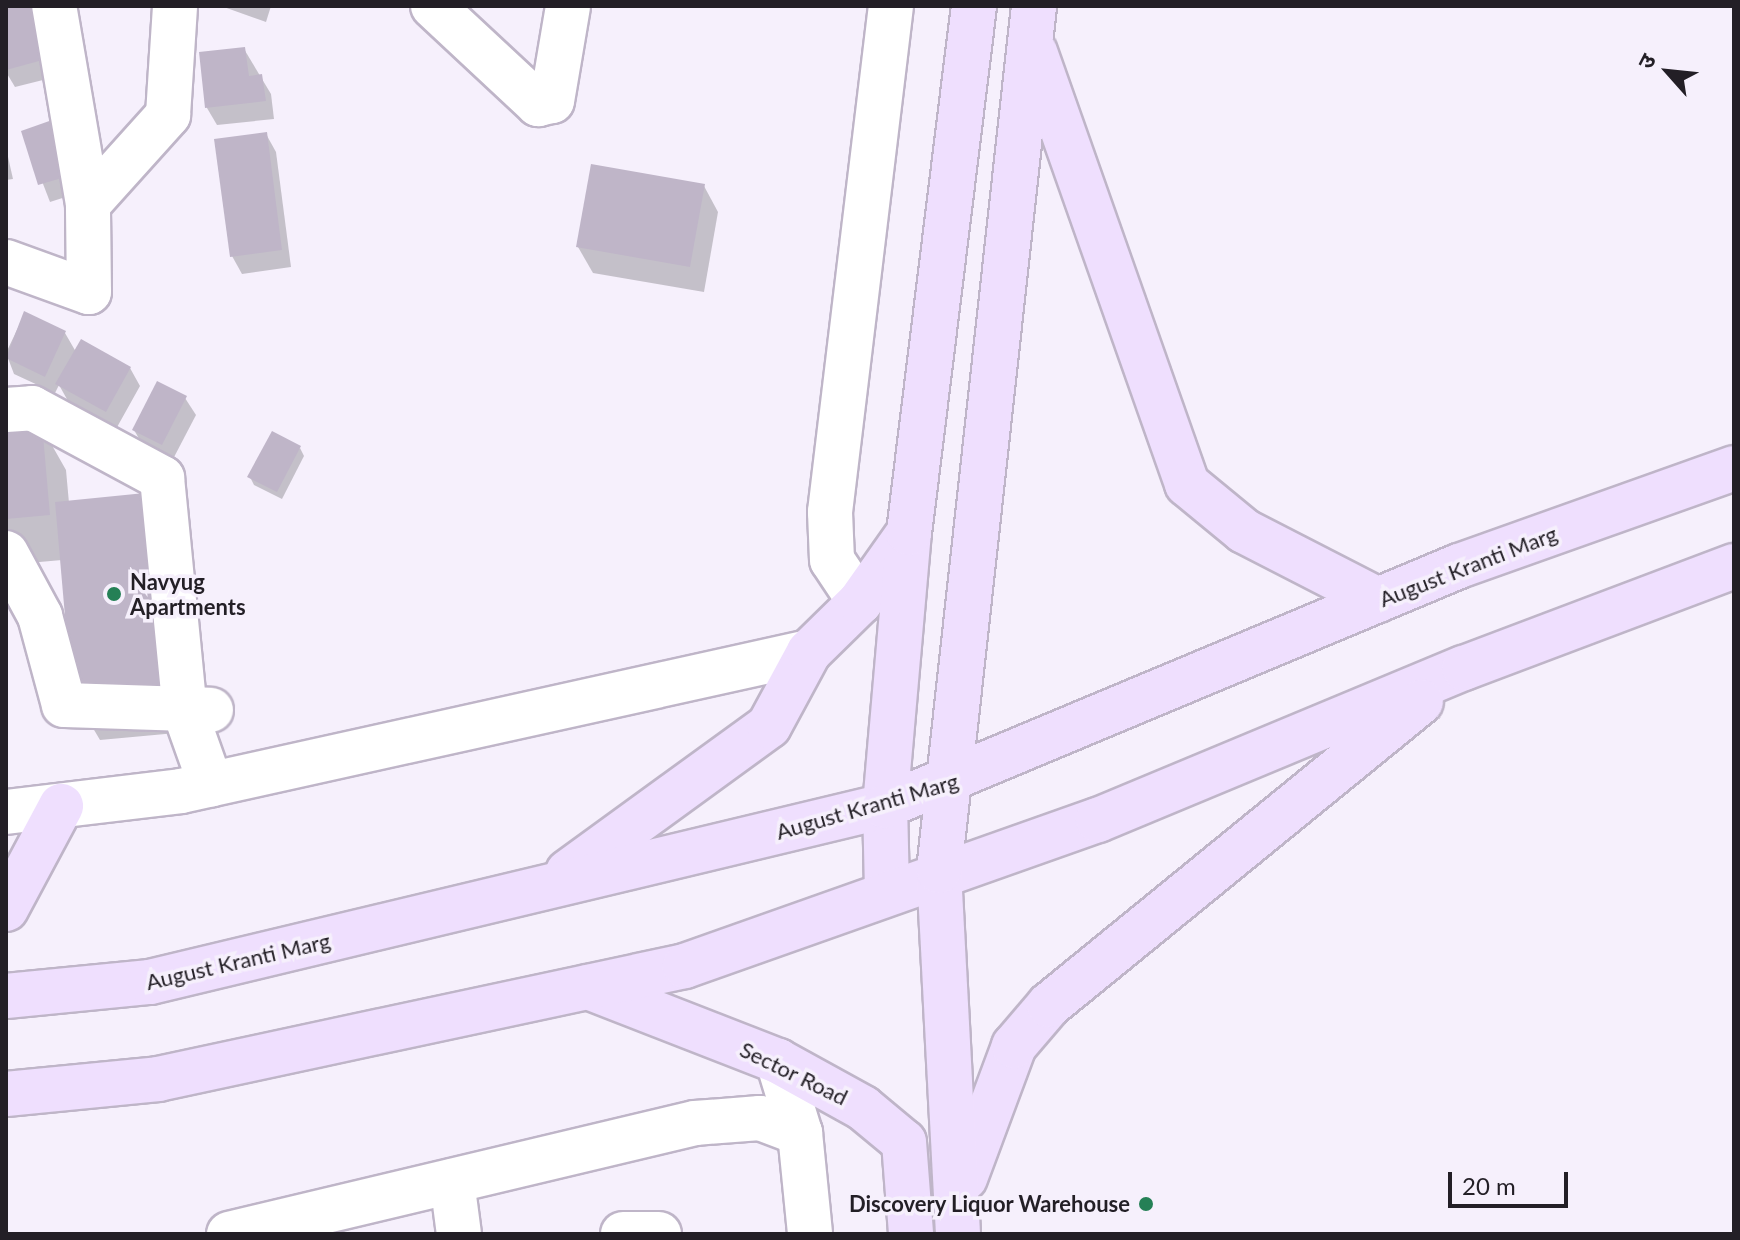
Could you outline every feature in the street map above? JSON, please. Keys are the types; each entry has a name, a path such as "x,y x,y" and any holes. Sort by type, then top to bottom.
{"main road":[{"path":"887,891 885,806 909,533 974,6"},
{"path":"1032,22 1187,484 1244,531 1378,600"},
{"path":"958,1226 939,871 945,787 1032,22"},
{"name":"August Kranti Marg","path":"6,996 150,982 885,806 945,787 1378,600 1734,468"},
{"path":"543,889 656,815 769,726 809,652 860,602 909,533"},
{"path":"6,1094 158,1079 685,966 939,871 1098,820 1464,668 1734,566"},
{"path":"958,1226 972,1145 1014,1046 1049,1005 1464,668"},
{"path":"6,909 61,806"},
{"name":"Sector Road","path":"588,987 778,1061 841,1093 904,1142 911,1234"}],"street":[{"path":"6,262 89,292 88,204 54,6"},
{"path":"88,204 168,115 175,6"},
{"path":"433,6 538,104 552,101 568,6"},
{"path":"860,602 832,560 830,512 891,6"},
{"path":"6,410 32,408 162,478 211,785"},
{"path":"6,553 40,616 64,705 198,711"},
{"path":"6,812 211,785 809,652"},
{"path":"778,1061 800,1133 810,1234"},
{"path":"229,1234 695,1123 747,1116 800,1133"},
{"path":"452,1181 459,1234"},
{"path":"623,1234 659,1234"}],"building":[{"path":"6,6 37,6 50,58 6,70"},
{"path":"245,47 249,76 262,74 266,101 205,108 199,52"},
{"path":"55,119 72,175 38,185 21,131"},
{"path":"267,132 282,250 230,257 214,139"},
{"path":"591,164 705,184 690,267 576,247"},
{"path":"24,311 66,331 45,377 6,358"},
{"path":"81,339 131,367 106,412 55,384"},
{"path":"157,381 187,396 162,445 132,430"},
{"path":"42,423 50,515 6,519 6,427"},
{"path":"272,431 301,446 277,492 247,477"},
{"name":"Navyug Apartments","path":"155,492 173,686 72,696 55,502"}],"place":[{"name":"Navyug Apartments","path":"114,594"},
{"name":"Discovery Liquor Warehouse","path":"1146,1204"}]}
